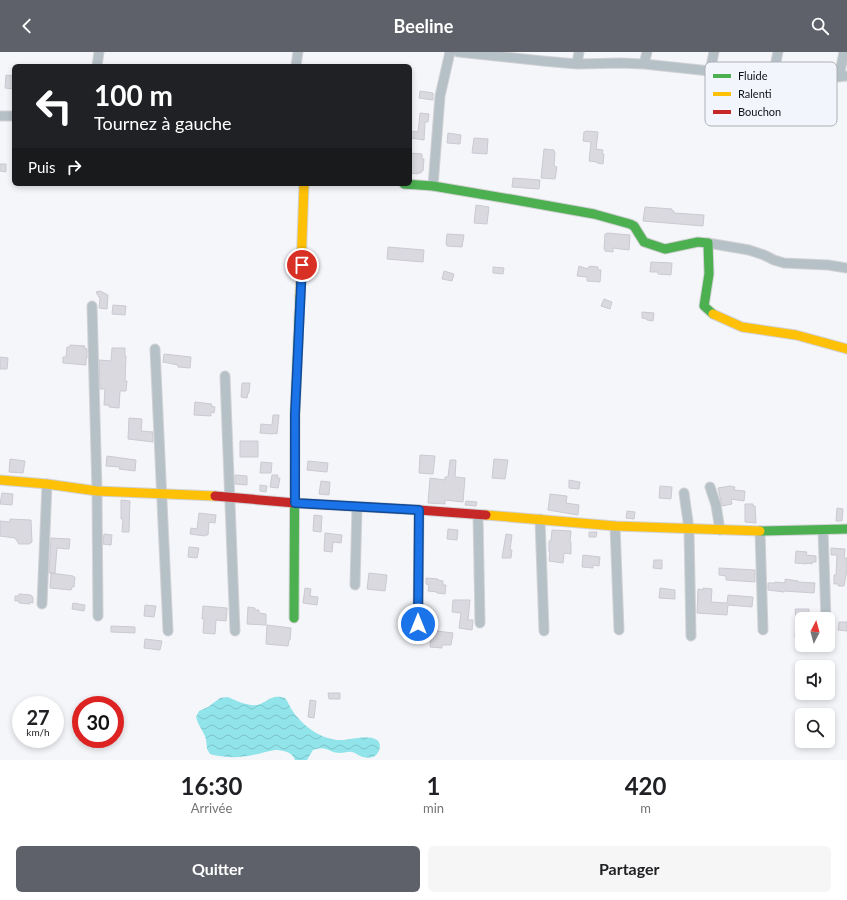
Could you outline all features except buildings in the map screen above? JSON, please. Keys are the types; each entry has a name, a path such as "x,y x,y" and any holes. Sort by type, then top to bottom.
{"street":[{"path":"97,64 99,52"},
{"path":"296,64 298,52"},
{"path":"433,186 440,96 450,52"},
{"path":"458,52 577,64 644,64 705,70"},
{"path":"577,64 579,52"},
{"path":"644,64 647,52"},
{"path":"712,62 714,52"},
{"path":"776,62 778,52"},
{"path":"843,77 844,52"},
{"path":"0,116 12,116"},
{"path":"412,185 433,186 594,214 630,224 634,226 644,242 665,249 698,242 708,243 749,250 784,263 828,265 847,268"},
{"path":"294,618 295,414 304,186"},
{"path":"708,243 708,274 704,306 714,314 742,327 796,335 847,349"},
{"path":"92,306 97,491 98,616"},
{"path":"154,349 168,631"},
{"path":"225,376 235,631"},
{"path":"0,480 47,484 97,491 230,497 295,503 540,519 614,526 760,531 847,529"},
{"path":"42,604 47,484"},
{"path":"710,487 716,505 720,530"},
{"path":"684,493 690,529 691,636"},
{"path":"355,585 357,507"},
{"path":"418,624 419,510"},
{"path":"478,515 480,623"},
{"path":"540,519 544,631"},
{"path":"614,526 619,630"},
{"path":"823,530 826,612"},
{"path":"760,531 763,630"}],"water":[{"path":"228,697 250,705 259,704 275,697 285,698 299,719 319,734 342,740 364,737 374,738 379,742 379,750 375,756 368,758 352,752 336,753 322,748 313,750 307,760 295,760 290,753 278,750 237,757 226,757 210,754 207,749 206,739 196,717 199,711 208,707 220,698"}],"traffic: fast":[{"path":"412,185 433,186 594,214 630,224 634,226 644,242 665,249 698,242 708,243 709,274 704,306 713,314"},
{"path":"294,618 295,414 300,296"},
{"path":"760,531 847,529"}],"traffic: slow":[{"path":"300,296 304,186"},
{"path":"713,314 742,327 796,335 847,349"},
{"path":"0,480 47,484 97,491 215,496"},
{"path":"486,515 615,526 760,531"}],"traffic: jam":[{"path":"215,496 295,503 486,515"}],"route":[{"path":"302,265 295,414 295,503 419,510 418,624"}]}
